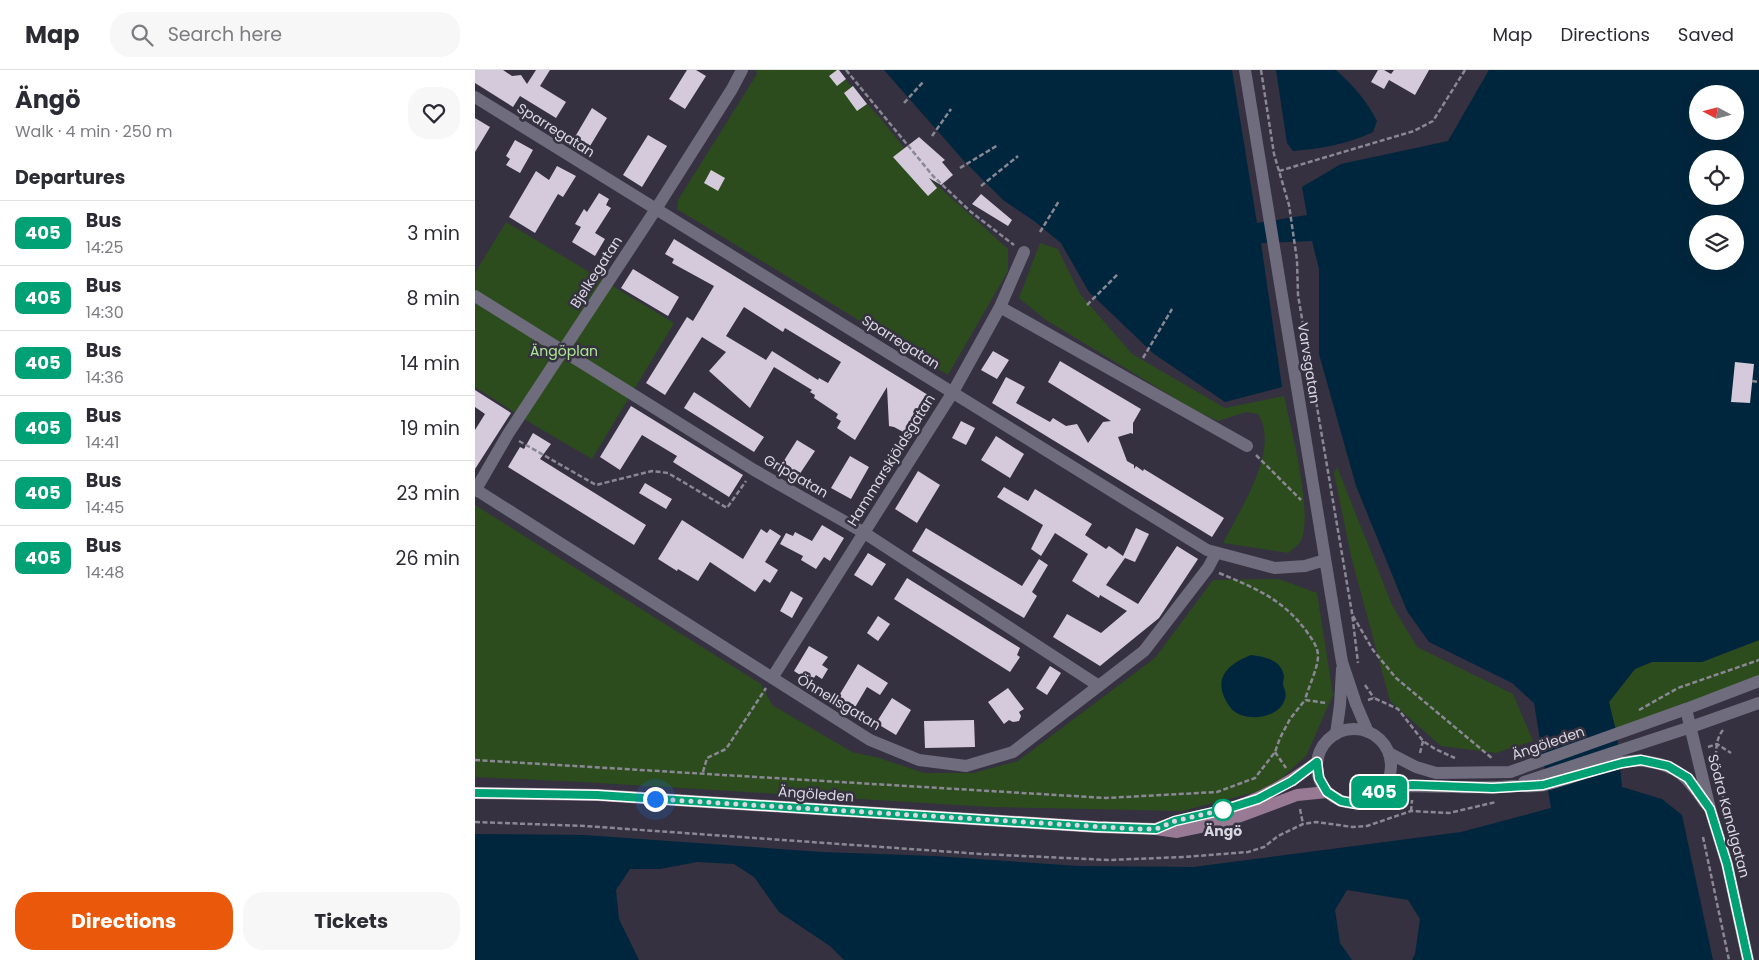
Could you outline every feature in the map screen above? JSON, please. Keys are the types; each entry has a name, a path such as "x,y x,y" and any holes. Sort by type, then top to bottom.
{"main road":[{"name":"Ängöleden","path":"1156,829 1175,821 1223,810 1258,799 1292,781 1317,762"},
{"name":"Ängöleden","path":"475,793 597,795 1097,827 1156,829 1177,832 1216,824 1297,795 1327,792"}],"street":[{"name":"Bjelkegatan","path":"475,490 508,434 656,209 742,70"},
{"name":"Varvsgatan","path":"1245,70 1342,662 1368,732"},
{"name":"Sparregatan","path":"475,97 1207,550 1275,568 1305,566 1325,560"},
{"name":"Hammarskjöldsgatan","path":"772,678 953,392 1000,307 1024,252"},
{"name":"Gripgatan","path":"475,296 754,470 863,532 1099,686"},
{"path":"1000,307 1247,446"},
{"name":"Öhnellsgatan","path":"475,490 870,740 919,760 966,766 1013,752 1144,651 1208,568 1216,553"},
{"name":"Varvsgatan","path":"1336,734 1340,705 1342,662"},
{"name":"Ängöleden","path":"1385,787 1413,785 1493,788 1514,786 1617,735 1759,681"},
{"name":"Ängöleden","path":"1368,732 1381,741 1389,753 1416,767 1436,773 1511,772 1541,774 1622,756 1691,727 1759,703"},
{"name":"Södra Kanalgatan","path":"1686,709 1710,809 1727,864 1748,960"},
{"path":"1336,734 1352,729 1368,732"},
{"name":"Ängöleden","path":"1317,762 1321,748 1336,734"},
{"path":"1317,762 1319,778 1327,792 1341,801 1357,804 1373,799 1385,787 1391,771 1389,753"},
{"name":"Ängöleden","path":"1622,756 1668,766 1688,778 1710,809"}],"path":[{"path":"847,70 933,176 971,212 1024,252"},
{"path":"1261,70 1279,171 1289,205 1298,295 1352,613 1358,666"},
{"path":"1279,171 1414,131 1433,121 1465,70"},
{"path":"904,103 924,81"},
{"path":"933,136 951,109"},
{"path":"960,168 998,145"},
{"path":"981,186 1018,156"},
{"path":"1040,232 1059,201"},
{"path":"1087,305 1118,274"},
{"path":"1143,358 1171,310"},
{"path":"1752,381 1759,382"},
{"path":"508,434 584,480 597,485 652,471 668,473 727,508 754,470"},
{"path":"1247,446 1319,517"},
{"path":"475,760 703,772 908,787 1106,798 1217,792 1255,778 1275,752 1283,731 1305,700 1318,656 1315,642 1297,618 1277,600 1264,592 1208,568"},
{"path":"1352,613 1373,650 1395,678 1495,760 1487,760"},
{"path":"1634,713 1678,688 1759,660"},
{"path":"703,772 707,758 726,749 772,678"},
{"path":"1364,683 1374,698 1398,709 1423,741 1435,750 1460,760"},
{"path":"1356,704 1374,698"},
{"path":"1305,700 1340,705"},
{"path":"1724,729 1717,744 1716,761 1729,819"},
{"path":"1717,744 1731,753"},
{"path":"475,822 585,826 981,854 1109,860 1248,852 1264,847 1278,836 1303,824 1316,822 1353,827 1367,826 1411,811 1449,813 1499,801"},
{"path":"1701,828 1729,960"}],"green space":[{"path":"756,70 837,70 929,178 1008,249 1008,271 948,375 677,209 678,200 757,74"},
{"name":"Ängöplan","path":"506,222 674,323 592,459 475,387 475,273"},
{"path":"1040,243 1058,249 1080,294 1132,354 1225,408 1284,396 1300,471 1305,513 1304,530 1300,542 1289,553 1223,543 1255,480 1261,462 1264,428 1258,414 1246,412 1218,421 1196,411 1046,320 1019,298"},
{"path":"1337,467 1392,605 1417,647 1513,694 1533,741 1496,753 1441,746 1390,701 1351,556 1334,473"},
{"path":"475,505 761,684 772,705 852,752 879,758 924,773 973,773 1018,761 1155,658 1213,580 1279,579 1317,593 1333,695 1306,756 1271,788 1182,811 991,807 475,777"},
{"path":"1759,640 1759,681 1614,736 1609,702 1635,669 1652,662 1702,662"}],"water":[{"path":"884,70 1232,70 1257,223 1307,215 1302,187 1341,164 1448,141 1489,70 1759,70 1759,640 1702,662 1652,662 1635,669 1609,702 1617,735 1622,787 1662,799 1682,815 1713,960 1412,960 1415,954 1420,919 1408,900 1347,890 1335,910 1340,943 1352,960 844,960 830,946 779,912 754,877 734,864 697,862 660,869 630,869 616,890 619,919 639,960 475,960 475,834 584,835 822,852 935,856 1079,866 1193,867 1461,832 1551,808 1534,703 1512,683 1429,642 1407,611 1356,486 1319,354 1319,269 1312,241 1261,243 1282,387 1225,402 1154,354 1089,292 1061,243 1034,221 1003,200 964,161"},
{"path":"1276,70 1336,70 1348,81 1369,107 1377,121 1373,132 1354,140 1334,145 1293,151 1287,143"},
{"path":"1251,655 1276,662 1284,676 1283,684 1286,697 1281,706 1268,715 1259,717 1251,717 1235,712 1224,697 1222,689 1222,681 1228,669"}],"building":[{"path":"475,70 503,70 512,76 521,75 527,84 536,70 550,70 540,86 566,102 556,118 520,96 513,107 475,83"},
{"path":"687,70 696,70 706,76 685,109 669,99"},
{"path":"837,70 846,79 837,86 829,76"},
{"path":"1378,70 1384,70 1391,74 1394,70 1429,70 1415,95 1389,80 1384,89 1371,82"},
{"path":"853,86 867,104 857,111 844,93"},
{"path":"592,108 607,118 587,151 572,142"},
{"path":"475,118 490,127 475,152"},
{"path":"648,135 667,146 642,187 623,175"},
{"path":"919,137 945,160 942,162 953,175 941,185 929,178 937,188 928,196 893,157"},
{"path":"515,140 533,150 520,173 506,165 510,159 506,156"},
{"path":"557,166 576,176 563,197 558,194 535,233 509,217 536,171 549,180"},
{"path":"711,170 725,178 718,191 704,183"},
{"path":"599,193 609,199 606,205 611,208 595,233 605,239 595,256 572,242 581,227 575,224 584,209 587,212"},
{"path":"981,194 1012,220 1008,226 972,204"},
{"path":"674,239 928,395 929,402 909,435 889,426 887,387 855,440 837,428 841,421 836,418 838,414 814,398 815,395 810,392 812,390 774,367 750,408 709,371 726,352 702,337 665,395 646,383 687,317 693,321 714,286 672,263 674,259 665,254","holes":["744,307 783,332 785,328 841,362 828,383 819,378 818,380 772,351 766,360 726,336"]},
{"path":"633,269 679,297 668,316 621,288"},
{"path":"993,351 1009,360 997,379 981,370"},
{"path":"1060,361 1141,409 1133,423 1133,434 1118,437 1127,461 1134,465 1134,469 1136,466 1143,471 1144,469 1224,518 1212,537 992,403 1006,377 1025,387 1016,403 1050,422 1053,418 1066,426 1077,424 1088,443 1103,422 1111,421 1048,382"},
{"path":"1735,362 1754,364 1750,403 1731,402"},
{"path":"475,390 511,413 475,469 475,430 485,414 475,407"},
{"path":"694,392 764,437 754,452 684,408"},
{"path":"631,406 743,475 729,497 673,462 677,456 642,435 620,470 600,457"},
{"path":"961,421 975,428 966,445 952,438"},
{"path":"533,433 551,444 540,459 646,525 634,545 508,467 520,447 524,449"},
{"path":"996,436 1024,454 1010,478 981,460"},
{"path":"797,440 815,451 797,478 780,467"},
{"path":"850,456 869,467 851,499 831,488"},
{"path":"918,471 940,485 917,523 895,509"},
{"path":"645,483 672,499 666,509 639,493"},
{"path":"1004,487 1028,501 1035,489 1092,524 1085,535 1106,549 1109,546 1123,556 1136,528 1149,534 1135,562 1125,558 1106,585 1138,604 1177,546 1198,559 1159,618 1100,666 1053,637 1067,614 1101,633 1127,611 1100,595 1099,598 1072,581 1088,554 1055,533 1041,556 1031,549 1043,525 997,497"},
{"path":"682,520 743,559 761,529 767,533 770,529 781,536 765,562 778,570 770,583 764,579 755,592 710,562 698,581 678,569 677,571 658,559"},
{"path":"822,525 844,538 830,561 824,557 816,569 801,560 803,556 780,544 786,533 793,536 795,532 812,541"},
{"path":"926,528 1022,586 1039,559 1048,565 1032,592 1037,596 1024,618 912,551"},
{"path":"868,553 886,564 872,586 854,575"},
{"path":"907,578 1020,648 1017,655 1020,657 1010,672 894,599"},
{"path":"791,591 803,598 792,618 780,611"},
{"path":"878,616 890,624 878,641 867,633"},
{"path":"809,646 828,657 822,665 828,669 822,679 816,675 811,682 794,671"},
{"path":"858,664 888,683 880,695 867,687 854,709 837,699"},
{"path":"1050,666 1061,673 1047,695 1036,688"},
{"path":"1008,688 1024,709 1019,712 1021,716 1019,721 1013,722 1009,720 1004,724 988,702"},
{"path":"892,698 911,710 896,735 876,723"},
{"path":"974,720 975,747 925,748 924,721"}],"bus line":[{"name":"405","path":"475,793 597,795 1097,827 1156,829 1175,821 1223,810 1258,799 1292,781 1317,762 1319,778 1327,792 1341,801 1357,804 1373,799 1385,787 1413,785 1447,788 1493,788 1543,785 1622,763 1641,760 1668,766 1688,778 1710,809 1727,864 1748,960"}],"place":[{"name":"Ängö","path":"1223,810"}],"route":[{"path":"655,799 1137,829 1156,829 1175,821 1223,810"}]}
